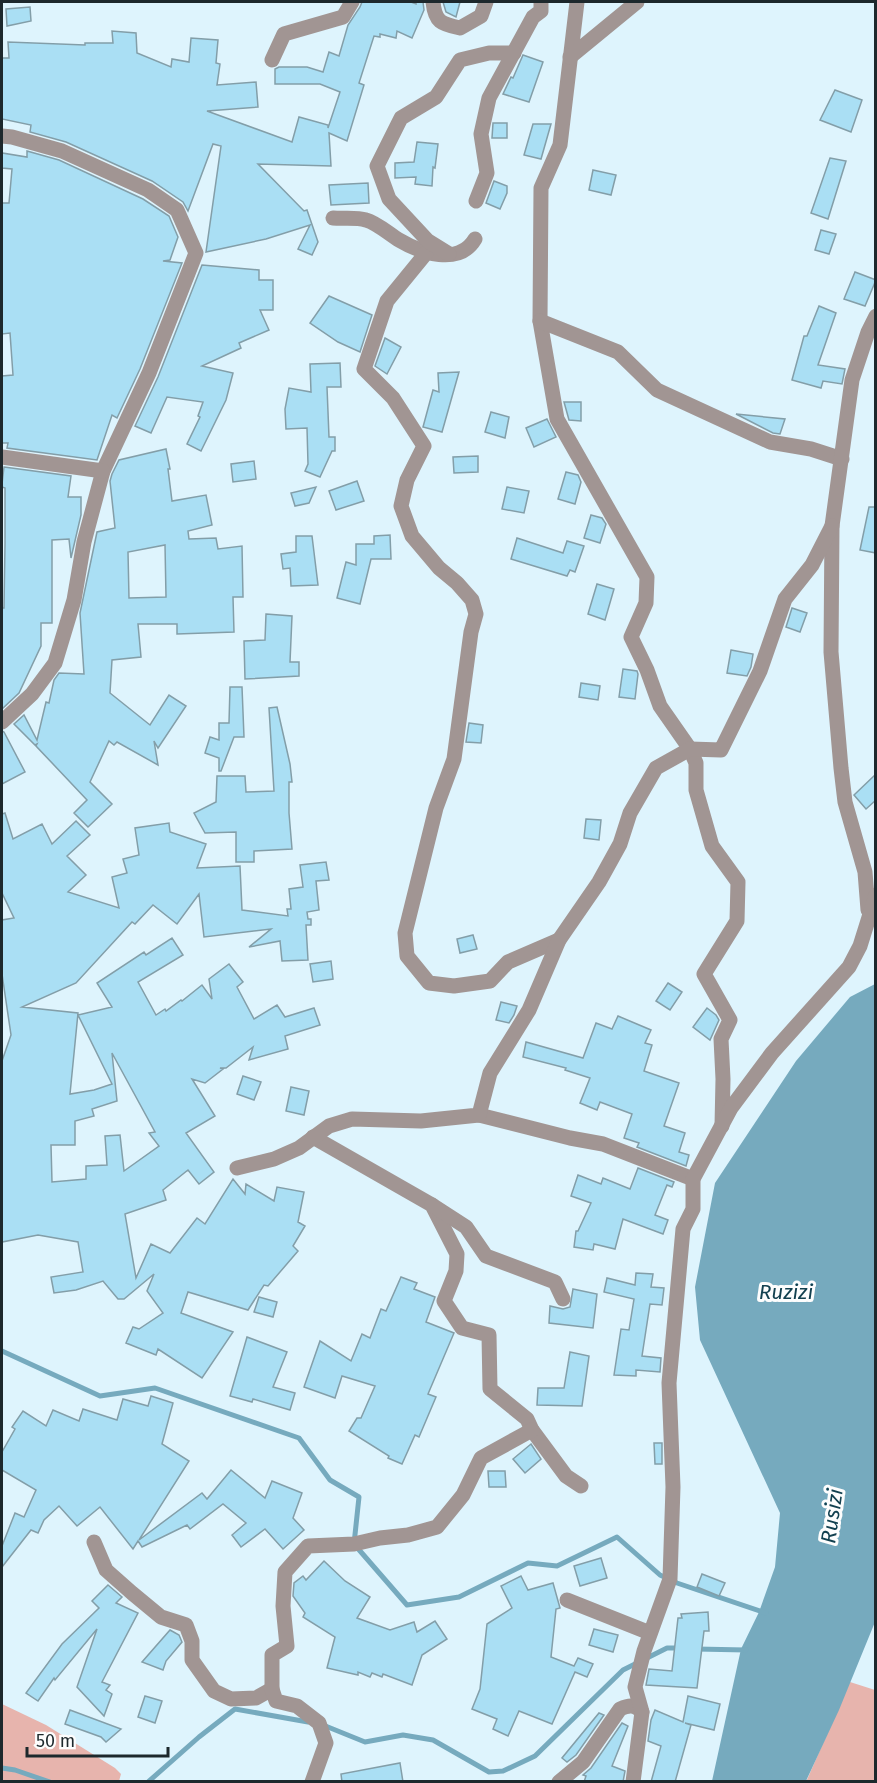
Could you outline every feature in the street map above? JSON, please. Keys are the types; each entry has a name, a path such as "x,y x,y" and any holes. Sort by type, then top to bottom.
{"street":[{"path":"272,60 284,34 343,17 352,2"},
{"path":"434,2 434,14 442,24 460,28 481,16 486,2"},
{"path":"476,201 487,173 481,134 489,98 532,17 540,11 541,2"},
{"path":"577,2 560,145 541,188 540,321 557,419 647,577 646,603 631,637 647,670 660,706 690,749 696,763 696,790 712,846 738,882 737,921 704,974 730,1020 721,1039 722,1126"},
{"path":"570,57 636,2"},
{"path":"449,254 428,241 388,199 377,166 401,118 436,97 460,60 489,53 514,53"},
{"path":"2,136 62,151 148,190 177,210 196,253 149,373 103,471 84,542 74,600 55,663 33,694 2,722"},
{"path":"333,218 367,220 402,242 436,255 470,248 475,239"},
{"path":"427,252 387,301 364,369 393,398 424,446 407,480 401,506 412,536 439,568 472,600 476,614 471,632 454,759 436,808 424,851 405,933 407,956 429,983 454,986 490,981 508,962 559,940"},
{"path":"869,920 865,872 845,802 841,768 831,652 832,526 852,380 868,332 876,316"},
{"path":"540,321 618,352 657,390 761,438 770,442 811,449 842,459"},
{"path":"2,457 103,471"},
{"path":"479,1116 490,1073 529,1010 559,940 599,882 620,844 630,813 656,768 690,749 721,750 760,671 785,599 812,565 832,526"},
{"path":"633,1782 642,1712 635,1687 644,1651 670,1580 673,1487 669,1383 683,1229 693,1209 693,1179 731,1108 772,1053 849,967 860,946 876,895"},
{"path":"237,1168 274,1159 299,1148 329,1126 352,1119 421,1121 479,1116 603,1144 693,1179"},
{"path":"313,1137 466,1227 486,1256 555,1282 563,1299"},
{"path":"432,1205 457,1254 456,1270 444,1301 462,1328 489,1335 490,1389 527,1419 532,1430 566,1476 580,1486"},
{"path":"312,1782 326,1743 319,1723 297,1706 276,1701 272,1689 273,1655 287,1646 283,1606 285,1572 308,1546 354,1544 408,1535 437,1527 463,1495 481,1458 532,1430"},
{"path":"94,1542 106,1570 161,1617 186,1625 192,1641 192,1660 214,1691 231,1698 256,1698 272,1689"},
{"path":"567,1600 650,1633"},
{"path":"559,1782 583,1762 620,1709 628,1705 637,1706 642,1712"}],"shaded area":[{"path":"850,1682 875,1690 875,1781 806,1782"},
{"path":"2,1704 46,1725 115,1768 121,1774 119,1781 2,1781"}],"water":[{"name":"Ruzizi","path":"875,984 875,1622 839,1710 806,1781 712,1781 741,1649 759,1612 775,1567 780,1513 700,1340 695,1287 715,1183 796,1061 850,997"}],"building":[{"path":"362,2 411,2 416,4 416,2 423,2 424,10 412,38 397,31 396,38 380,34 380,37 374,36 359,83 364,85 347,141 329,133 331,166 258,164 304,211 307,210 318,242 312,255 298,249 310,225 266,239 206,252 221,146 213,144 188,211 183,202 152,181 66,142 30,132 31,125 2,119 2,58 9,58 8,42 85,45 85,43 113,43 112,31 136,33 137,53 171,67 172,59 189,62 191,38 218,40 216,63 220,64 217,85 256,82 258,107 207,111 292,142 299,117 328,125 328,128 340,92 320,84 275,84 275,69 307,67 323,72 329,52 339,56 348,25"},
{"path":"443,2 460,2 456,17 446,12"},
{"path":"30,7 31,21 7,26 6,9"},
{"path":"523,55 543,62 529,102 503,94"},
{"path":"835,90 862,100 851,132 820,120"},
{"path":"493,123 507,123 507,138 492,138"},
{"path":"533,124 551,124 541,159 524,155"},
{"path":"417,142 438,144 432,186 415,184 416,177 395,178 395,163 414,162"},
{"path":"27,151 59,160 143,199 169,216 178,237 170,260 163,261 182,263 140,369 117,418 112,415 97,460 7,448 8,443 2,443 2,376 13,375 10,333 2,334 2,203 9,203 12,169 2,168 2,153 27,157"},
{"path":"830,158 846,161 828,219 811,213"},
{"path":"593,170 616,175 611,195 589,190"},
{"path":"494,181 507,186 507,193 500,209 486,203"},
{"path":"368,183 369,203 331,205 329,185"},
{"path":"821,230 836,234 829,254 815,250"},
{"path":"202,265 259,270 259,280 273,280 273,310 260,310 269,330 239,343 241,348 202,366 233,373 226,400 201,451 187,444 200,417 198,416 203,402 167,397 151,433 135,426 158,377"},
{"path":"855,272 876,280 865,306 844,299"},
{"path":"329,296 372,315 360,352 338,342 310,323"},
{"path":"819,306 836,313 818,365 845,369 842,384 823,381 821,388 792,380 804,336 807,336"},
{"path":"385,338 401,347 387,374 375,366"},
{"path":"340,363 341,387 327,387 329,437 335,437 335,451 332,451 320,477 305,471 308,464 307,428 286,429 285,409 289,388 311,392 310,364"},
{"path":"459,372 442,432 423,427 433,390 439,392 438,373"},
{"path":"564,402 581,402 581,421 569,420"},
{"path":"491,412 509,417 505,438 485,432"},
{"path":"736,414 785,419 780,434 773,433"},
{"path":"547,419 556,437 534,447 526,428"},
{"path":"166,449 172,501 206,495 212,525 188,531 189,539 216,538 218,549 242,546 243,597 233,597 234,632 177,634 177,624 138,624 141,657 112,660 110,693 150,725 169,695 186,706 158,748 154,741 158,765 117,742 114,745 109,741 90,782 112,804 88,827 74,813 87,800 36,746 37,744 35,745 14,724 24,715 37,740 54,680 59,673 84,674 80,613 97,532 115,528 110,481 119,460","holes":["165,545 166,597 129,598 128,552"]},
{"path":"478,456 478,472 454,473 453,457"},
{"path":"254,461 256,479 233,482 231,464"},
{"path":"4,467 71,476 68,497 81,497 81,515 71,558 69,539 52,540 52,623 41,623 41,646 19,693 2,709 5,488 2,484"},
{"path":"566,472 578,475 581,482 575,504 558,499"},
{"path":"357,481 364,501 336,510 329,491"},
{"path":"316,487 309,503 295,506 291,493"},
{"path":"507,487 529,491 524,513 502,509"},
{"path":"869,507 876,507 876,553 860,550"},
{"path":"591,515 602,518 606,524 600,543 584,538"},
{"path":"390,535 391,559 371,559 360,604 337,598 346,562 356,565 356,544 374,544 374,536"},
{"path":"296,536 312,536 318,585 291,586 290,568 283,569 281,554 296,552"},
{"path":"517,538 563,553 567,541 584,546 575,572 570,570 567,576 511,559"},
{"path":"597,584 614,589 605,620 588,614"},
{"path":"792,608 807,613 800,632 786,627"},
{"path":"266,614 292,616 290,662 299,662 299,676 245,679 244,641 265,640"},
{"path":"731,650 753,654 747,676 727,673"},
{"path":"623,669 637,671 635,699 619,697"},
{"path":"581,683 600,686 598,700 579,697"},
{"path":"230,687 242,687 244,737 234,737 221,771 219,771 219,758 205,753 210,737 219,740 219,723 229,723"},
{"path":"277,707 292,782 289,782 289,813 292,849 254,851 254,862 236,862 236,832 205,833 194,813 216,802 217,776 245,776 246,792 274,791 269,708"},
{"path":"469,723 483,725 481,743 466,742"},
{"path":"2,731 25,772 2,784"},
{"path":"876,774 876,800 866,809 854,795"},
{"path":"5,813 13,839 42,824 52,844 76,821 90,835 67,856 86,875 68,892 119,908 112,877 127,873 123,859 139,855 135,828 169,823 170,832 206,844 197,868 240,866 242,910 288,916 287,909 291,909 289,889 303,887 300,865 326,862 329,880 316,881 319,910 307,912 308,919 311,919 311,925 306,925 308,960 282,961 280,941 249,947 271,929 204,937 199,894 177,924 153,905 135,924 132,922 76,983 22,1007 78,1013 70,1094 112,1084 78,1015 112,1007 97,983 144,952 146,955 172,938 183,955 138,982 156,1015 182,1001 202,985 212,999 209,979 229,964 243,982 237,987 254,1019 277,1005 285,1017 314,1008 320,1025 285,1036 288,1049 249,1060 253,1047 226,1068 220,1068 223,1069 205,1083 192,1079 215,1116 186,1133 214,1172 199,1184 188,1170 163,1190 166,1200 125,1214 136,1278 151,1244 170,1253 197,1218 205,1224 233,1179 245,1194 246,1184 274,1201 277,1187 304,1192 298,1222 305,1226 293,1246 298,1251 268,1286 264,1285 248,1310 188,1292 181,1313 233,1332 202,1378 158,1349 156,1355 126,1343 133,1327 139,1329 163,1313 147,1291 154,1274 124,1299 118,1299 103,1281 76,1290 54,1293 51,1277 83,1272 78,1242 38,1235 2,1242 2,1061 11,1035 2,974 2,920 14,918 2,893 2,814","holes":["112,1053 155,1132 149,1133 159,1146 124,1171 120,1135 105,1136 107,1165 86,1166 86,1179 52,1182 51,1145 75,1145 75,1121 94,1116 92,1109 117,1101"]},
{"path":"586,819 601,820 599,840 584,838"},
{"path":"473,935 477,949 460,953 457,939"},
{"path":"331,961 333,979 313,982 310,964"},
{"path":"668,983 682,992 670,1010 656,1001"},
{"path":"501,1002 517,1006 509,1023 496,1020"},
{"path":"707,1008 719,1020 710,1040 693,1027"},
{"path":"618,1016 651,1030 645,1043 652,1045 644,1071 679,1083 664,1126 685,1133 679,1152 689,1155 686,1166 637,1147 639,1143 624,1138 632,1114 600,1102 597,1110 580,1103 590,1078 565,1070 566,1068 523,1057 526,1042 583,1058 596,1023 612,1029"},
{"path":"243,1076 261,1082 254,1100 237,1094"},
{"path":"291,1087 309,1091 304,1115 286,1111"},
{"path":"638,1168 674,1182 672,1187 667,1185 655,1215 668,1220 663,1234 623,1219 615,1249 594,1244 593,1250 574,1247 576,1231 591,1203 571,1196 578,1175 601,1184 603,1178 630,1189"},
{"path":"636,1273 653,1274 651,1287 664,1288 662,1305 650,1304 642,1356 661,1358 660,1372 636,1370 636,1376 614,1375 621,1329 629,1330 634,1299 604,1292 607,1278 635,1285"},
{"path":"401,1277 417,1283 414,1289 435,1297 426,1322 454,1333 428,1394 436,1397 419,1437 415,1435 402,1464 388,1458 389,1456 349,1431 357,1418 361,1418 375,1386 342,1376 335,1398 304,1387 320,1341 351,1361 362,1334 370,1338 381,1309 386,1311"},
{"path":"573,1289 597,1294 593,1328 549,1323 550,1306 563,1309 570,1307"},
{"path":"259,1297 277,1302 273,1317 254,1312"},
{"path":"247,1337 287,1352 273,1387 295,1393 290,1410 253,1399 252,1402 230,1396"},
{"path":"570,1352 589,1356 582,1406 537,1405 538,1388 564,1388"},
{"path":"151,1396 173,1403 162,1444 189,1461 139,1540 202,1493 207,1499 231,1470 265,1498 272,1481 302,1493 293,1518 304,1530 283,1549 265,1529 241,1547 232,1535 246,1523 223,1504 190,1529 187,1525 142,1547 138,1541 133,1549 100,1507 77,1526 59,1506 44,1520 38,1533 31,1530 2,1567 2,1546 15,1513 24,1517 36,1490 2,1470 2,1452 15,1429 12,1427 23,1411 46,1426 53,1410 79,1421 83,1409 117,1420 123,1399 148,1406"},
{"path":"654,1443 662,1443 662,1464 655,1464"},
{"path":"531,1444 541,1459 525,1473 513,1459"},
{"path":"488,1471 505,1471 506,1487 489,1487"},
{"path":"601,1558 607,1578 580,1586 574,1566"},
{"path":"324,1561 345,1581 370,1597 357,1618 390,1630 414,1622 417,1632 435,1621 447,1639 422,1655 412,1685 383,1674 382,1677 372,1673 370,1677 358,1672 358,1675 327,1668 335,1637 303,1617 305,1613 293,1596 294,1583 303,1576 306,1580"},
{"path":"702,1574 725,1583 719,1596 697,1587"},
{"path":"521,1576 528,1590 553,1583 560,1608 556,1609 551,1657 574,1666 578,1658 593,1664 587,1677 575,1672 552,1724 519,1711 508,1736 493,1729 497,1719 472,1709 480,1689 487,1624 512,1608 501,1586"},
{"path":"108,1585 122,1597 116,1603 138,1613 102,1682 110,1685 106,1690 112,1694 104,1716 77,1687 97,1629 55,1680 54,1678 38,1701 26,1693 62,1644 99,1608 92,1601"},
{"path":"708,1612 709,1631 704,1631 697,1688 646,1685 649,1669 672,1671 678,1618 682,1618 681,1614"},
{"path":"594,1629 618,1635 613,1652 589,1645"},
{"path":"170,1630 179,1635 182,1642 166,1661 163,1670 142,1662"},
{"path":"145,1696 162,1701 155,1723 138,1717"},
{"path":"688,1696 720,1704 714,1730 685,1723 691,1725 675,1782 651,1782 661,1746 648,1741 655,1710 683,1722"},
{"path":"70,1710 121,1729 106,1742 101,1737 65,1724"},
{"path":"599,1713 604,1715 576,1755 567,1762 562,1758"},
{"path":"622,1723 628,1726 612,1766 625,1771 623,1782 584,1782 586,1776 583,1775 591,1768"},
{"path":"400,1763 403,1782 342,1782 341,1774"}],"waterway":[{"path":"2,1351 100,1396 155,1388 299,1438 330,1480 359,1497 354,1544 407,1605 459,1597 528,1563 557,1566 617,1537 660,1575 766,1613"},
{"path":"323,1725 365,1742 403,1735 433,1740 489,1772 503,1771 535,1756 623,1670 667,1648 680,1648"},
{"path":"696,1649 746,1650"},
{"path":"148,1782 235,1709 308,1722"},
{"path":"2,1768 50,1782"}],"water label":[{"name":"Rusizi","path":"832,1516"}]}
